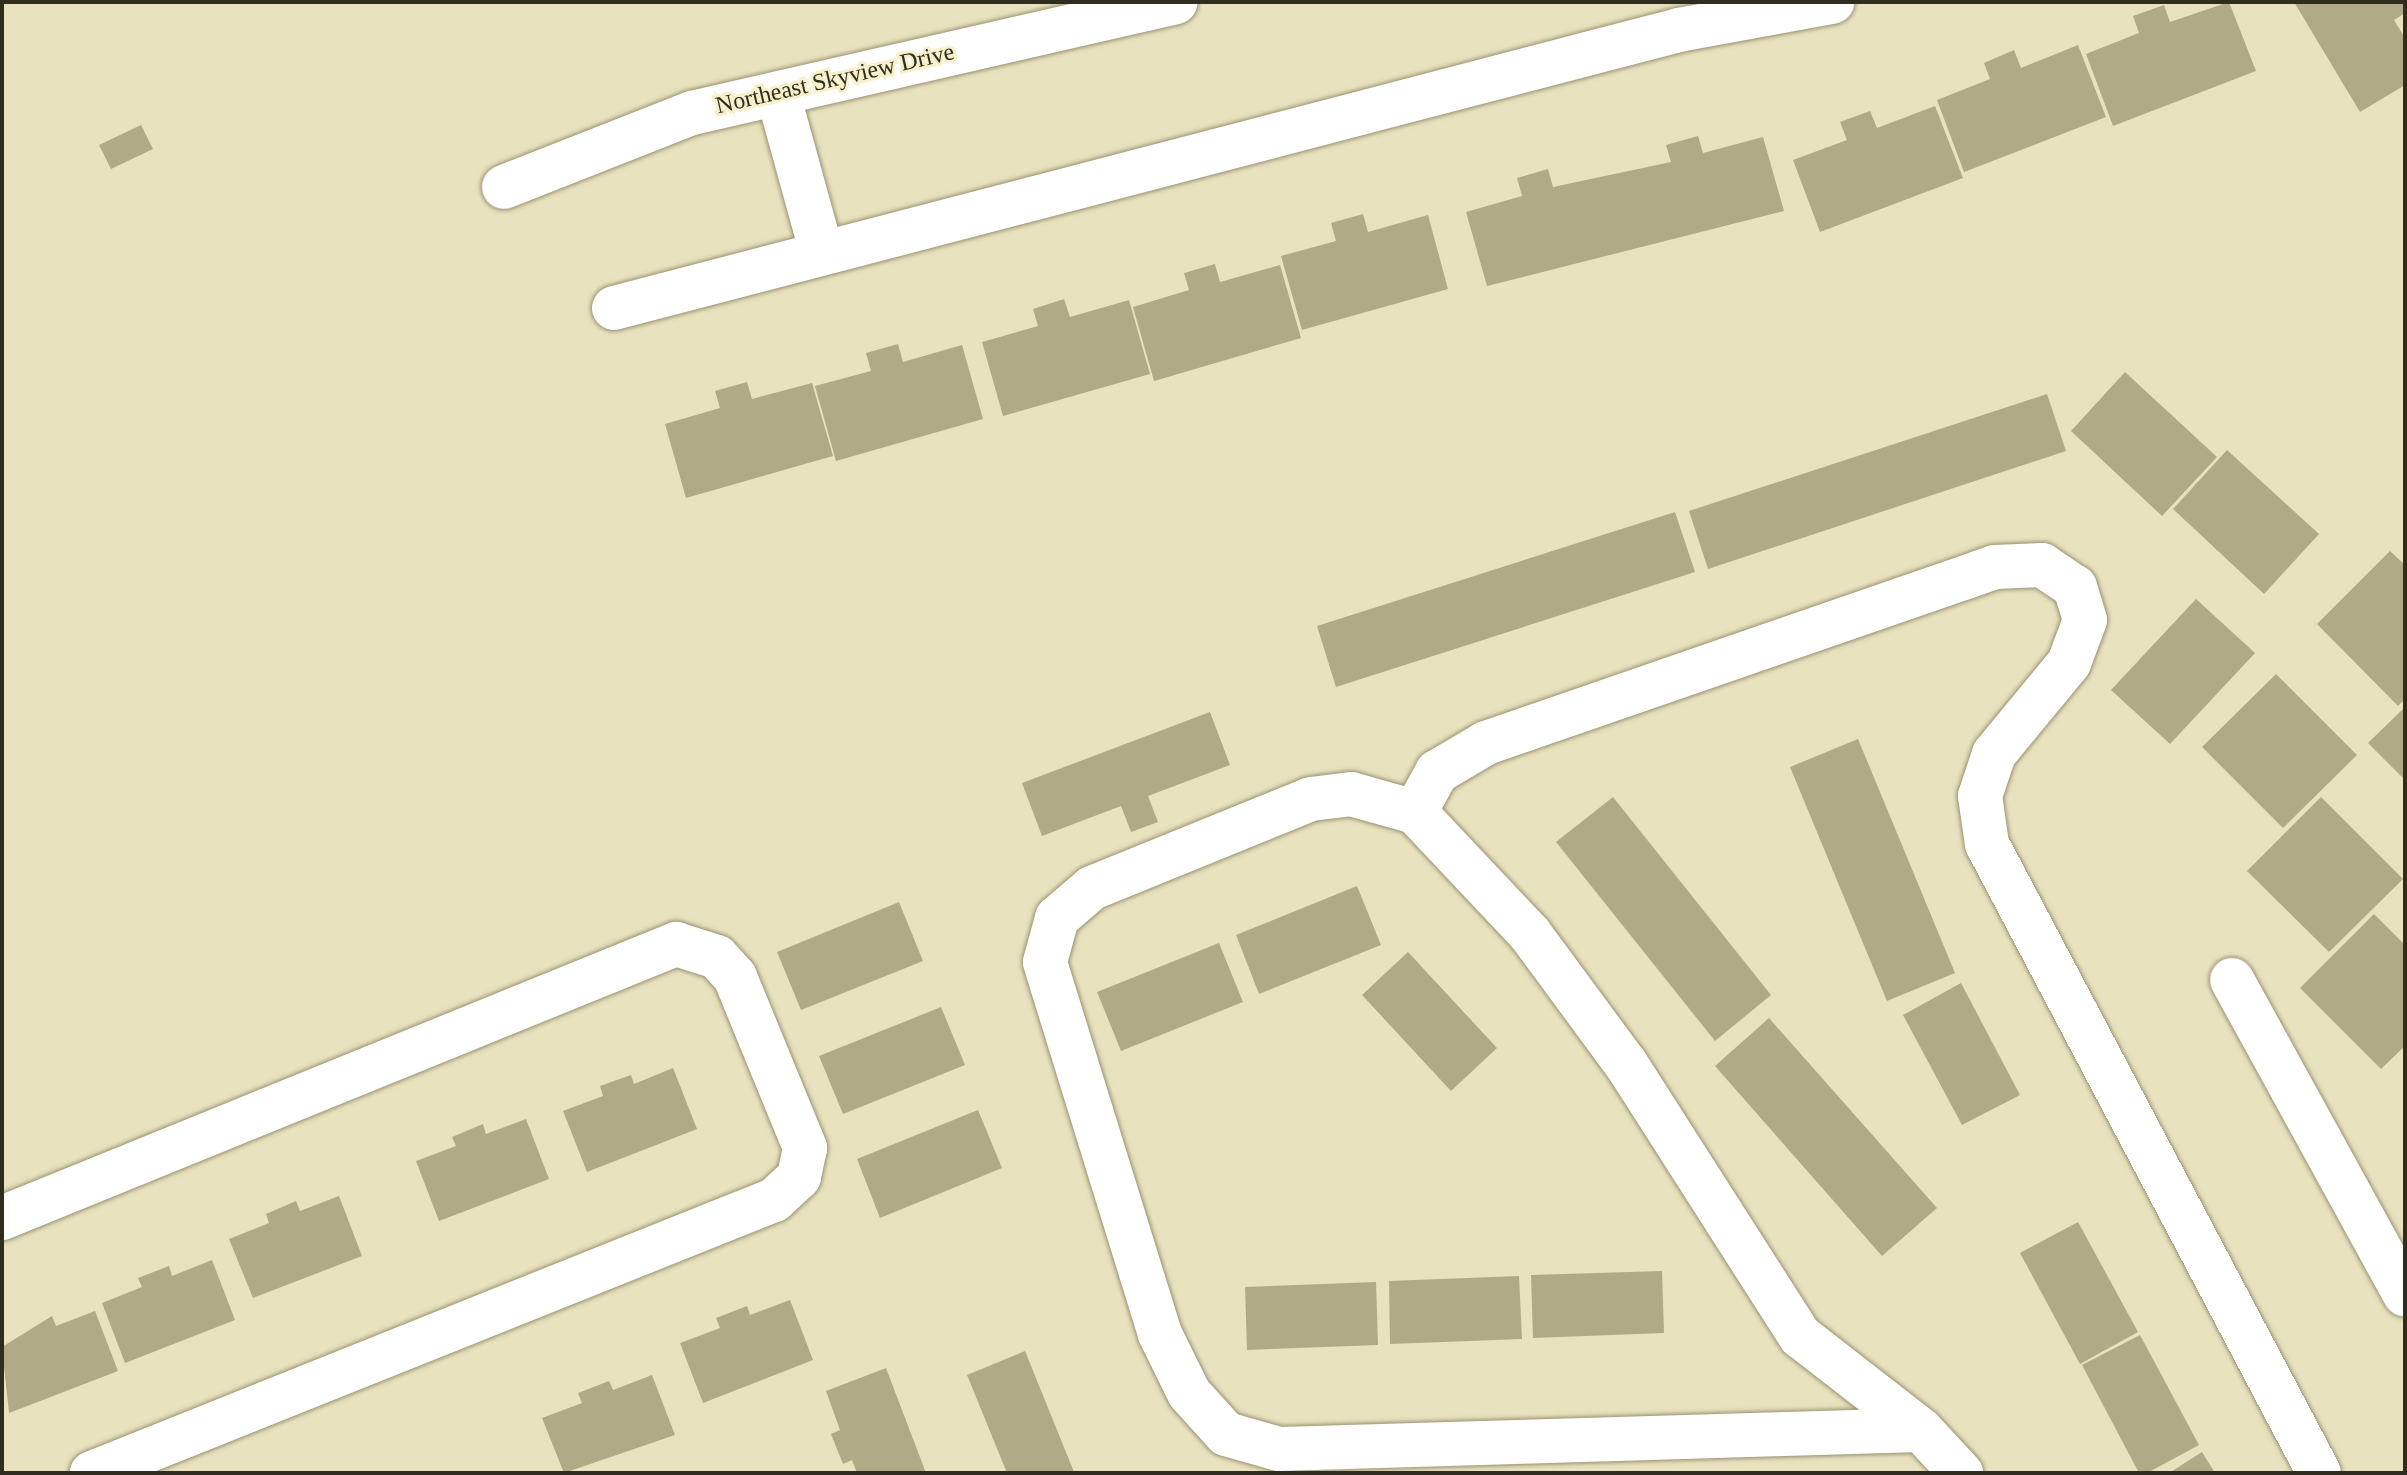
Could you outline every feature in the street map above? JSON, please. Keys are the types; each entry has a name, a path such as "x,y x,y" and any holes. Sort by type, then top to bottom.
{"street":[{"name":"Northeast Skyview Drive","path":"504,187 692,113 1175,2"},
{"path":"614,308 821,250 1679,30 1832,2"},
{"path":"778,94 821,250"},
{"path":"1415,812 1437,772 1486,743 1995,567 2042,565 2075,587 2085,620 2069,663 1994,754 1984,782 1987,844 2319,1473"},
{"path":"1921,1430 1279,1449 1226,1434 1189,1393 1160,1334 1045,962 1057,918 1092,888 1311,799 1351,794 1415,812 1530,934 1626,1064 1800,1336 1921,1430 1961,1473"},
{"path":"2,1218 676,944 717,957 735,977 805,1148 799,1177 774,1200 92,1473"},
{"path":"2232,980 2405,1295"}],"building":[{"path":"2229,2 2256,71 2113,126 2086,54 2139,33 2133,16 2164,5 2170,22"},
{"path":"2294,2 2405,2 2405,13 2394,20 2405,38 2405,85 2360,112"},
{"path":"2078,45 2106,117 1964,172 1937,100 1990,79 1984,63 2014,50 2021,68"},
{"path":"1935,106 1963,178 1820,232 1793,160 1847,140 1840,122 1870,111 1877,128"},
{"path":"141,125 153,149 111,169 99,145"},
{"path":"1698,136 1703,153 1763,137 1784,211 1487,286 1466,212 1522,196 1517,178 1548,169 1553,187 1671,162 1666,145"},
{"path":"1363,214 1368,232 1428,215 1448,289 1302,330 1281,256 1336,241 1331,223"},
{"path":"1215,264 1220,282 1280,265 1301,338 1154,381 1133,307 1189,290 1184,273"},
{"path":"1064,299 1070,317 1129,300 1150,374 1003,416 982,342 1038,326 1033,309"},
{"path":"898,344 903,362 962,345 983,419 836,461 815,386 871,371 866,353"},
{"path":"2125,372 2217,457 2162,516 2071,431"},
{"path":"747,382 752,399 812,383 833,456 686,498 665,424 720,408 715,391"},
{"path":"2047,394 2066,451 1708,569 1689,511"},
{"path":"2227,450 2319,534 2264,594 2173,509"},
{"path":"1675,512 1695,572 1336,687 1317,626"},
{"path":"2390,551 2405,565 2405,699 2398,706 2317,624"},
{"path":"2196,599 2255,653 2170,744 2111,690"},
{"path":"2276,674 2357,755 2283,828 2202,747"},
{"path":"2405,707 2405,780 2368,743"},
{"path":"1210,712 1230,765 1148,796 1158,822 1131,832 1121,806 1042,836 1022,783"},
{"path":"1858,739 1955,973 1887,1001 1790,767"},
{"path":"1613,797 1771,995 1715,1041 1556,842"},
{"path":"2321,797 2403,879 2329,952 2247,871"},
{"path":"1357,886 1381,945 1259,994 1236,935"},
{"path":"899,902 923,961 801,1010 777,952"},
{"path":"2374,914 2405,945 2405,1046 2381,1069 2300,988"},
{"path":"1219,943 1243,1002 1121,1051 1097,992"},
{"path":"1408,952 1497,1048 1451,1091 1362,995"},
{"path":"1961,983 2020,1095 1962,1125 1903,1015"},
{"path":"941,1007 965,1065 843,1114 819,1056"},
{"path":"1769,1018 1937,1208 1882,1256 1715,1066"},
{"path":"673,1068 697,1129 587,1172 563,1111 603,1096 600,1086 631,1075 634,1084"},
{"path":"978,1110 1002,1168 880,1218 857,1159"},
{"path":"526,1119 549,1179 439,1221 416,1161 456,1146 452,1137 483,1124 486,1134"},
{"path":"339,1196 362,1256 253,1298 229,1239 269,1223 266,1214 296,1201 300,1211"},
{"path":"2078,1222 2138,1332 2080,1364 2020,1253"},
{"path":"212,1260 235,1320 125,1363 102,1303 142,1287 138,1278 169,1266 172,1276"},
{"path":"1662,1271 1664,1333 1533,1338 1531,1275"},
{"path":"1519,1276 1522,1339 1390,1344 1389,1281"},
{"path":"1376,1282 1378,1345 1247,1350 1245,1287"},
{"path":"790,1300 813,1360 703,1403 680,1343 720,1328 716,1318 747,1306 750,1315"},
{"path":"95,1311 118,1371 9,1413 2,1347 52,1316 56,1326"},
{"path":"2140,1335 2199,1445 2147,1473 2139,1473 2082,1365"},
{"path":"1025,1351 1073,1473 1007,1473 967,1375"},
{"path":"886,1368 926,1473 857,1473 852,1460 843,1464 831,1434 840,1430 826,1391"},
{"path":"652,1375 675,1435 564,1473 542,1418 582,1403 578,1393 609,1381 613,1390"},
{"path":"2202,1452 2215,1473 2169,1473"}]}
